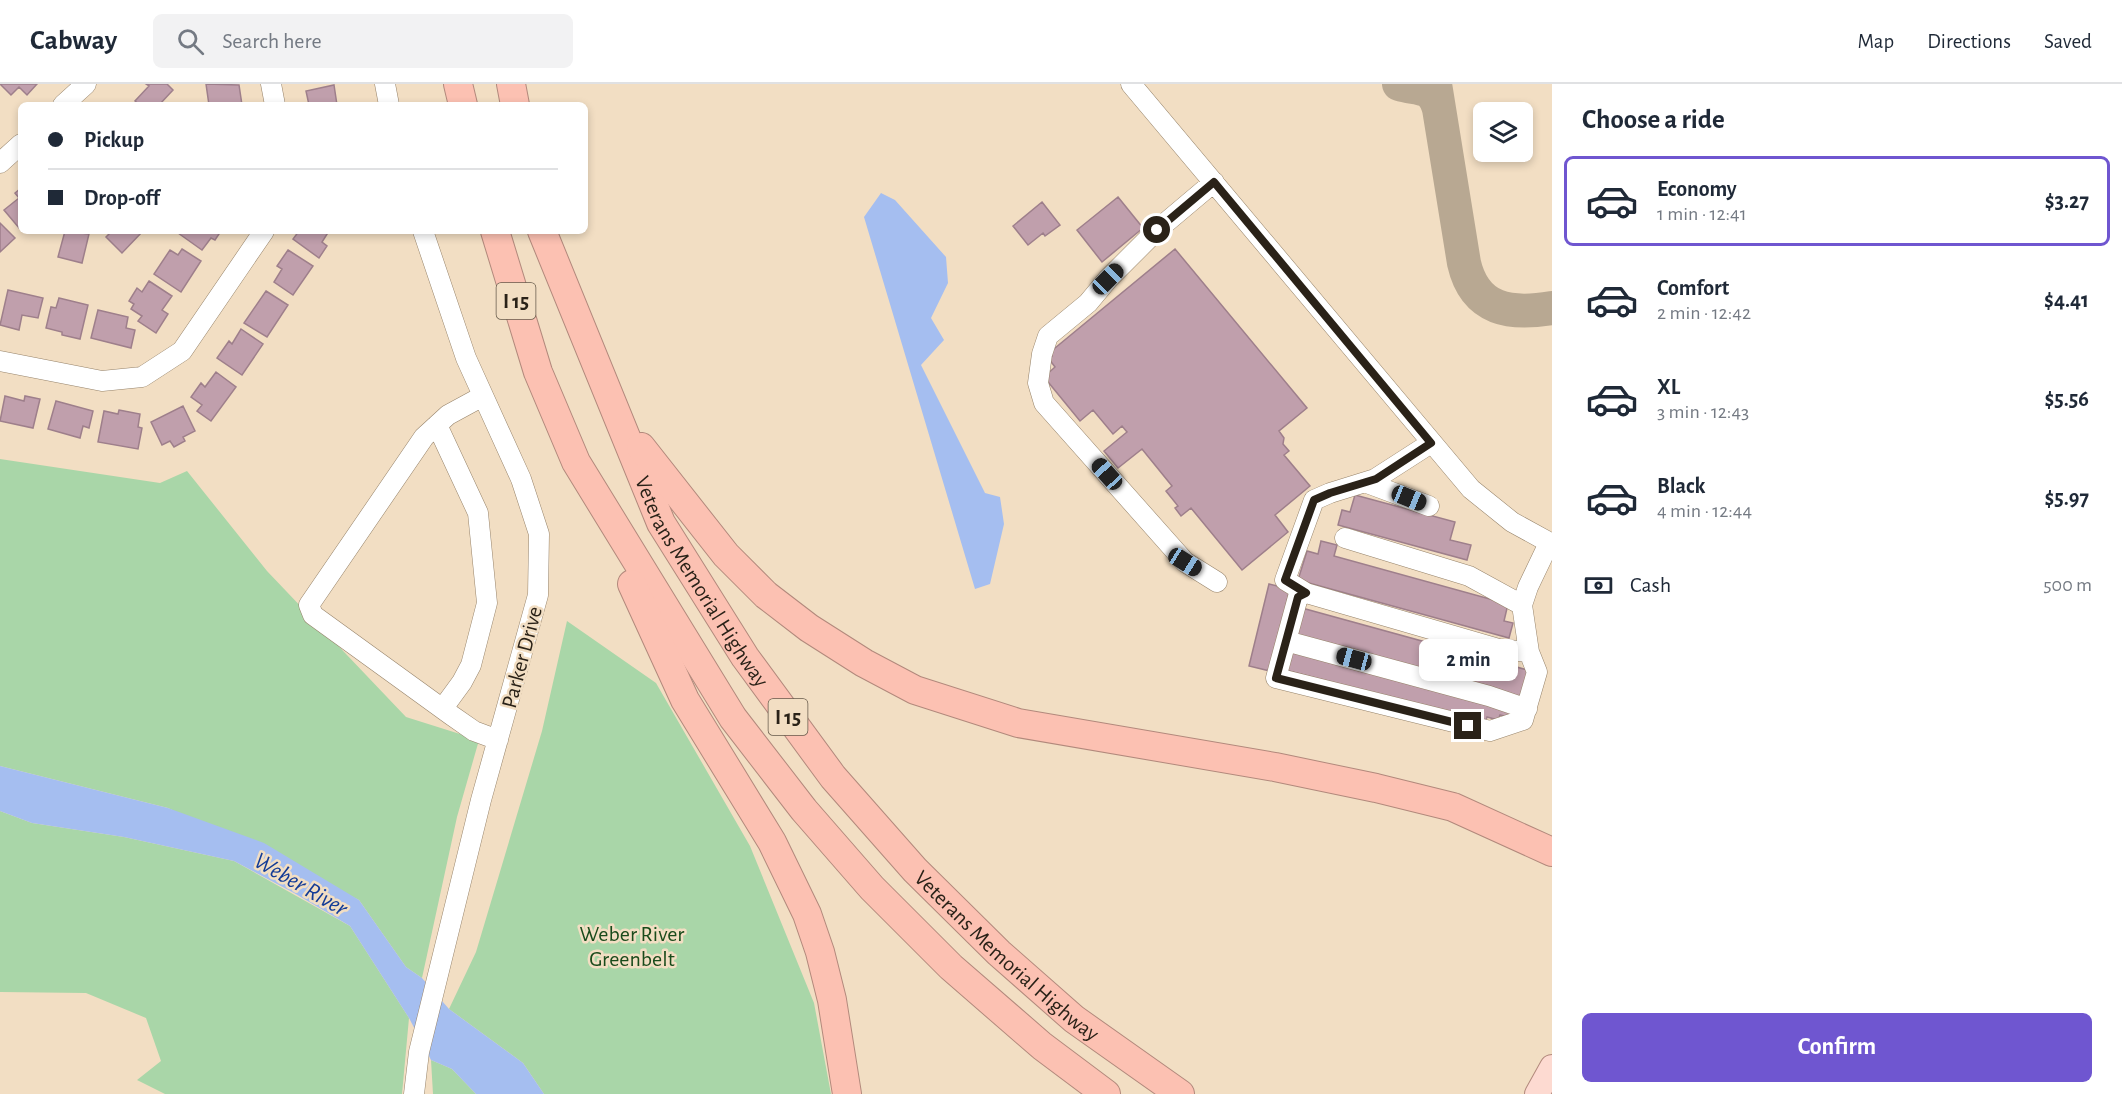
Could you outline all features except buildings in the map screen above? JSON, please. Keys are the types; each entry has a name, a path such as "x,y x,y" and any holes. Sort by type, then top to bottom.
{"highway":[{"path":"458,84 462,102"},
{"path":"511,84 514,102"},
{"name":"Veterans Memorial Highway","path":"496,234 538,372 576,462 732,718 804,810 872,888 951,967 1042,1046 1106,1094"},
{"name":"Veterans Memorial Highway","path":"543,234 661,523 745,657 833,777 915,870 999,953 1074,1019 1180,1094"},
{"path":"620,419 726,555 766,595 827,640 915,690 1018,723 1275,766 1453,807 1552,852"},
{"path":"576,462 685,700 772,842 807,914 820,952 832,1000 847,1094"}],"main road":[{"path":"1537,1094 1552,1067"}],"street":[{"path":"66,102 86,84"},
{"path":"271,84 274,102"},
{"path":"385,84 388,102"},
{"path":"1131,84 1471,489 1512,522 1551,543 1528,587 1522,605 1529,652 1538,672 1524,720 1490,731 1276,678 1298,597 1306,593"},
{"path":"0,163 18,147"},
{"path":"1214,182 1157,230 1108,279 1088,303 1048,336 1042,354 1038,383 1044,403 1185,562 1217,582"},
{"path":"0,362 102,381 142,377 182,351 262,234"},
{"name":"Parker Drive","path":"414,1094 419,1053 435,988 498,740 538,595 539,534 520,480 466,358 424,234"},
{"path":"483,396 448,415 417,446 309,605 313,615 474,731 498,740"},
{"path":"437,425 478,513 487,603 487,611 471,665 443,708"},
{"path":"1431,443 1376,479 1314,500 1285,580 1306,593 1499,649 1529,652"},
{"path":"1366,483 1429,506"},
{"path":"1345,538 1469,576 1522,605"},
{"path":"1286,641 1489,696 1527,709"}],"green space":[{"path":"0,459 160,483 187,471 267,571 406,717 479,740 457,817 422,978 406,967 359,900 168,808 0,766"},
{"name":"Weber River Greenbelt","path":"567,621 656,683 750,846 814,1003 831,1094 544,1094 523,1063 449,1009 476,952 542,731"},
{"path":"0,811 32,823 124,837 234,861 350,926 409,1018 402,1094 165,1094 137,1080 161,1061 146,1018 86,993 0,992"},
{"path":"431,1060 452,1069 476,1094 433,1094"}],"water":[{"path":"881,193 895,200 946,257 948,283 931,318 944,340 921,365 985,493 1000,497 1004,524 990,584 975,589 864,217"},
{"name":"Weber River","path":"0,766 168,808 264,843 359,900 406,967 422,978 449,1009 523,1063 544,1094 476,1094 452,1069 431,1060 409,1018 350,926 234,861 124,837 32,823 0,811"}],"taxiway":[{"path":"1399,84 1429,92 1433,95 1439,109"},
{"path":"1435,84 1464,263 1469,279 1486,300 1497,306 1522,311 1552,308"}],"route":[{"path":"1157,230 1214,182 1431,443 1376,479 1314,500 1285,580 1306,593 1298,597 1276,678 1468,726"}]}
